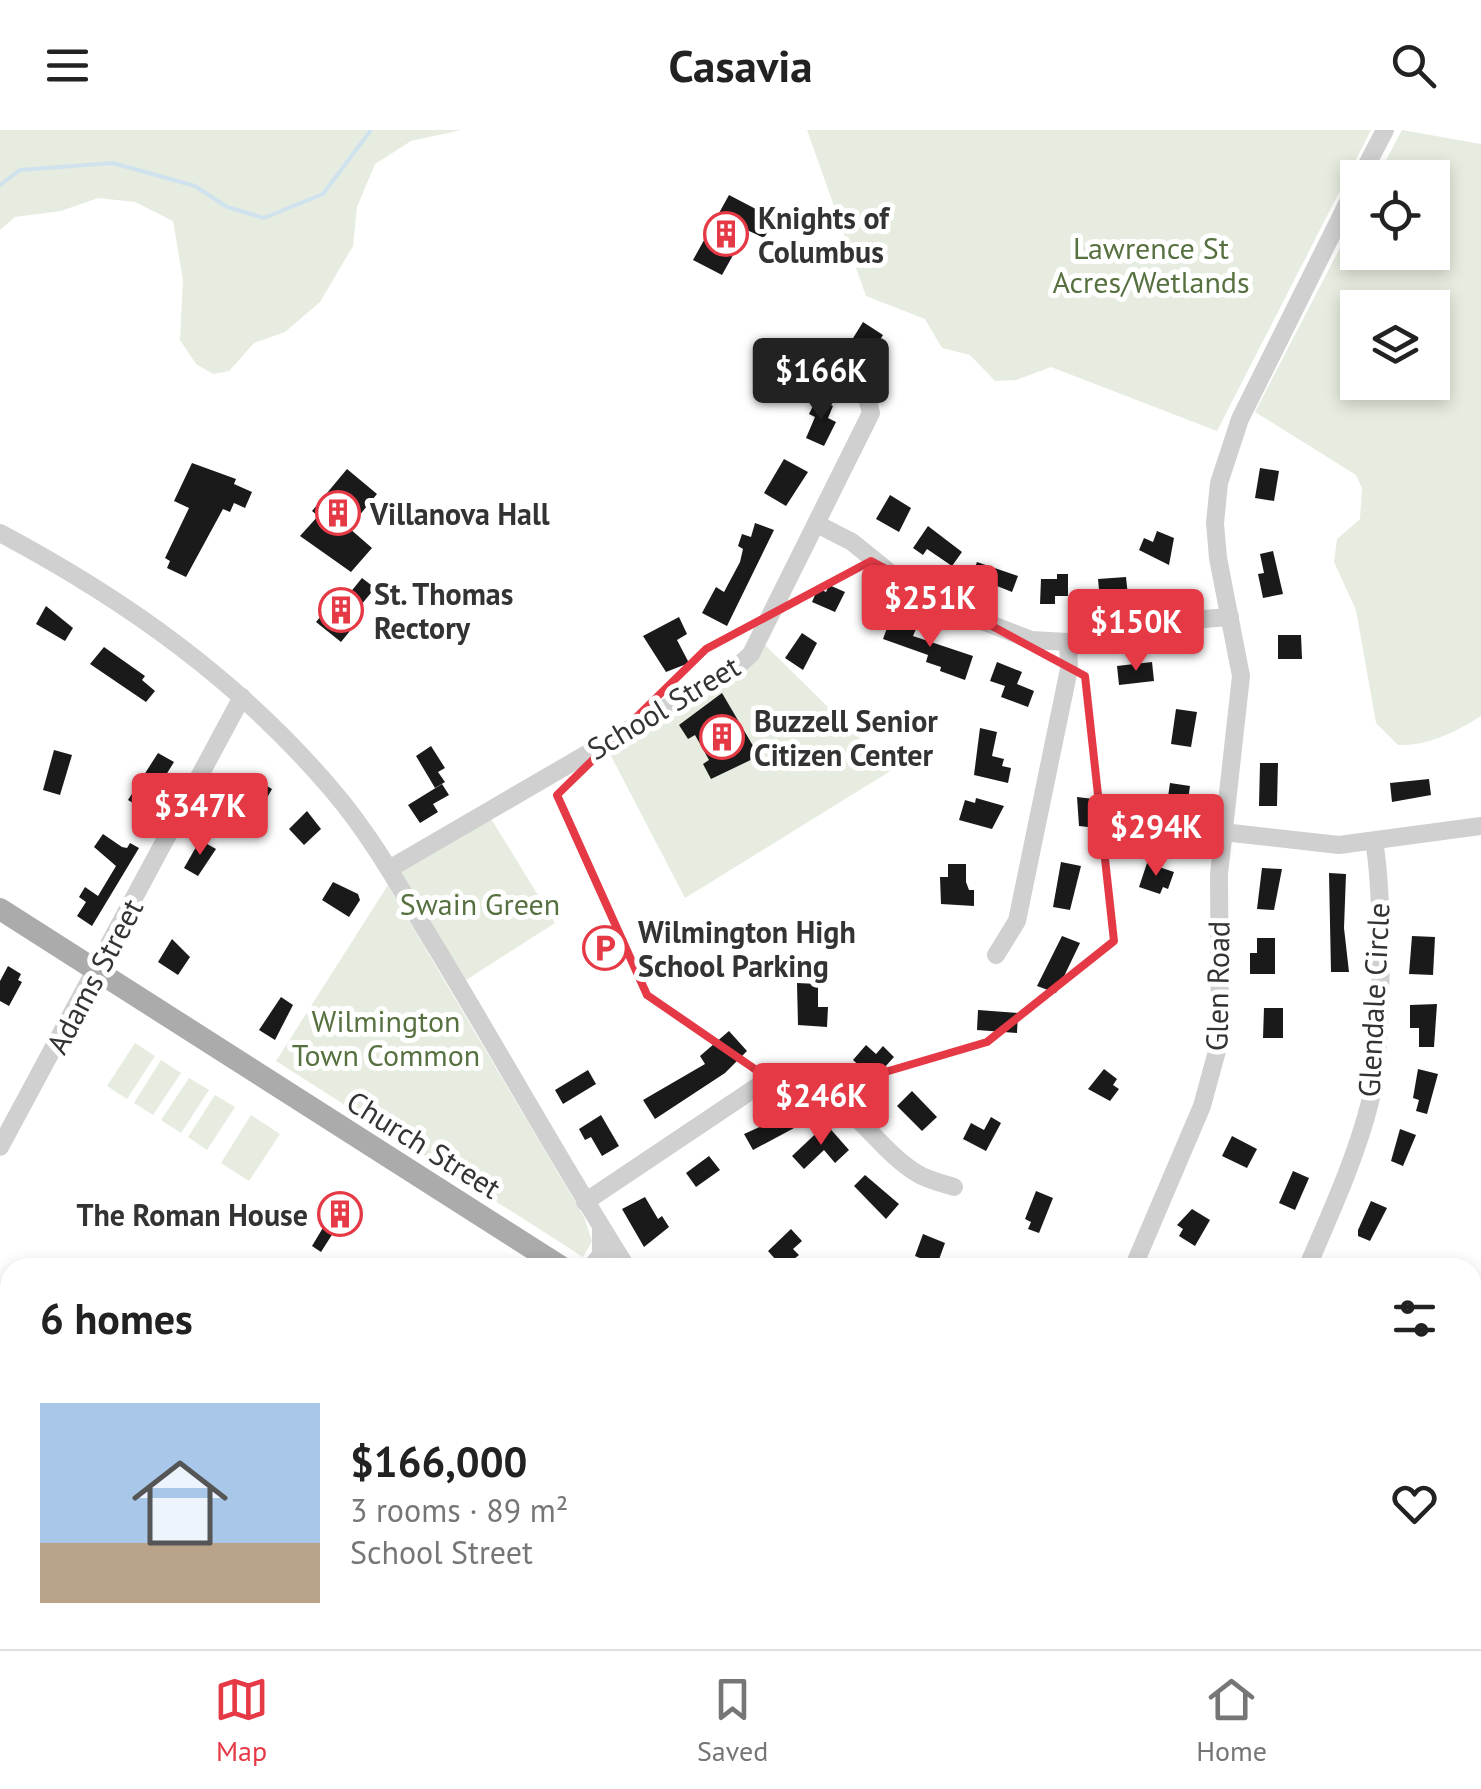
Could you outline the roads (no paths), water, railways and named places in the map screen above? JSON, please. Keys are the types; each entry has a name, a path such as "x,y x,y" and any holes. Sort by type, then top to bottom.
{"main road":[{"name":"Church Street","path":"0,909 547,1258"}],"street":[{"name":"Glen Road","path":"1369,160 1385,130"},
{"name":"Glen Road","path":"1137,1258 1217,1060 1221,1030 1218,904 1240,698 1215,523 1224,464 1247,405 1340,218"},
{"name":"School Street","path":"389,869 738,666 754,650 871,408 860,386 828,369"},
{"path":"817,524 852,542 903,586 940,607 1031,640 1068,642 1149,623 1230,617"},
{"path":"0,533 142,616 242,697 335,792 389,869 620,1258"},
{"path":"996,954 1017,921 1069,669 1068,642"},
{"name":"Adams Street","path":"0,1148 242,697"},
{"path":"1224,832 1328,845 1481,826"},
{"name":"Glendale Circle","path":"1312,1258 1357,1142 1373,1086 1379,880 1374,841"},
{"path":"586,1202 758,1086 787,1078 821,1088 914,1172 954,1188"},
{"path":"596,1258 602,1249 600,1224"}],"waterway":[{"path":"0,185 20,170 113,163 195,186 227,207 264,218 323,194 371,130"}],"place":[{"name":"Knights of Columbus","path":"726,234"},
{"name":"Villanova Hall","path":"338,513"},
{"name":"St. Thomas Rectory","path":"341,610"},
{"name":"Buzzell Senior Citizen Center","path":"722,737"},
{"name":"Wilmington High School Parking","path":"605,948"},
{"name":"The Roman House","path":"340,1214"}],"park label":[{"name":"Lawrence St Acres/Wetlands","path":"1151,264"},
{"name":"Swain Green","path":"480,903"},
{"name":"Wilmington Town Common","path":"386,1037"}]}
